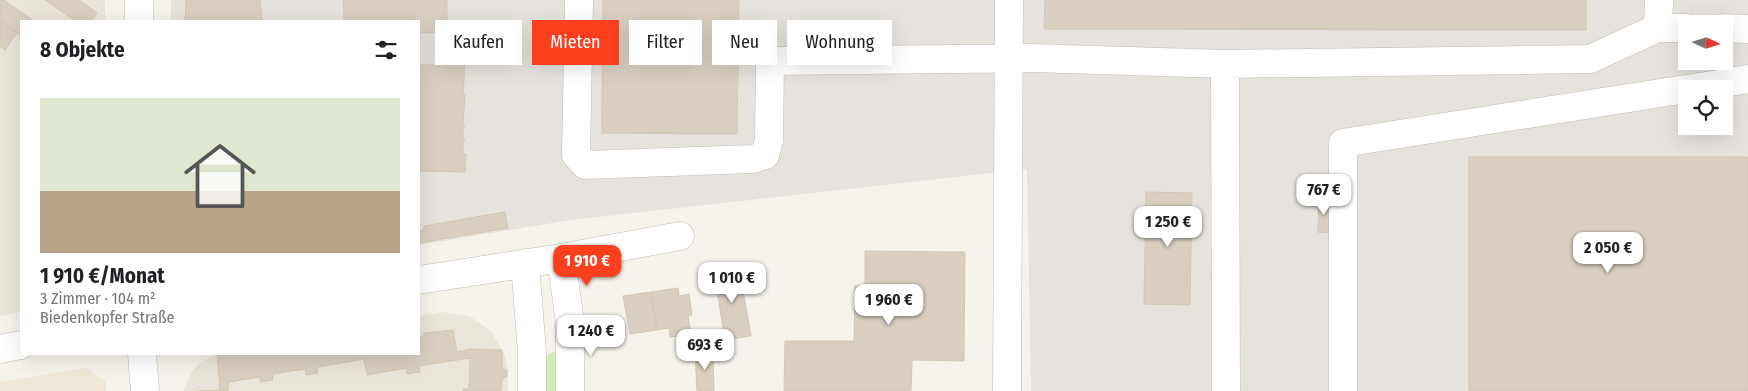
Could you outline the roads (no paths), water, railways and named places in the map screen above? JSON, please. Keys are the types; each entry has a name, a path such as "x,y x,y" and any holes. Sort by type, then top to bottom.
{"street":[{"path":"139,0 139,20"},
{"path":"579,0 576,155 585,165 753,160 765,155 769,140 770,61 1008,58 1225,64 1590,59 1658,28 1678,28"},
{"path":"1007,391 1009,0"},
{"path":"1658,28 1659,0"},
{"path":"1733,28 1748,29"},
{"path":"1225,64 1226,391"},
{"path":"1733,81 1748,79"},
{"path":"1343,391 1343,143 1678,90"},
{"path":"420,280 561,258 680,236"},
{"path":"561,258 570,322 570,391"},
{"path":"525,264 532,352 532,391"},
{"path":"0,349 20,346"},
{"path":"142,355 145,391"}]}
